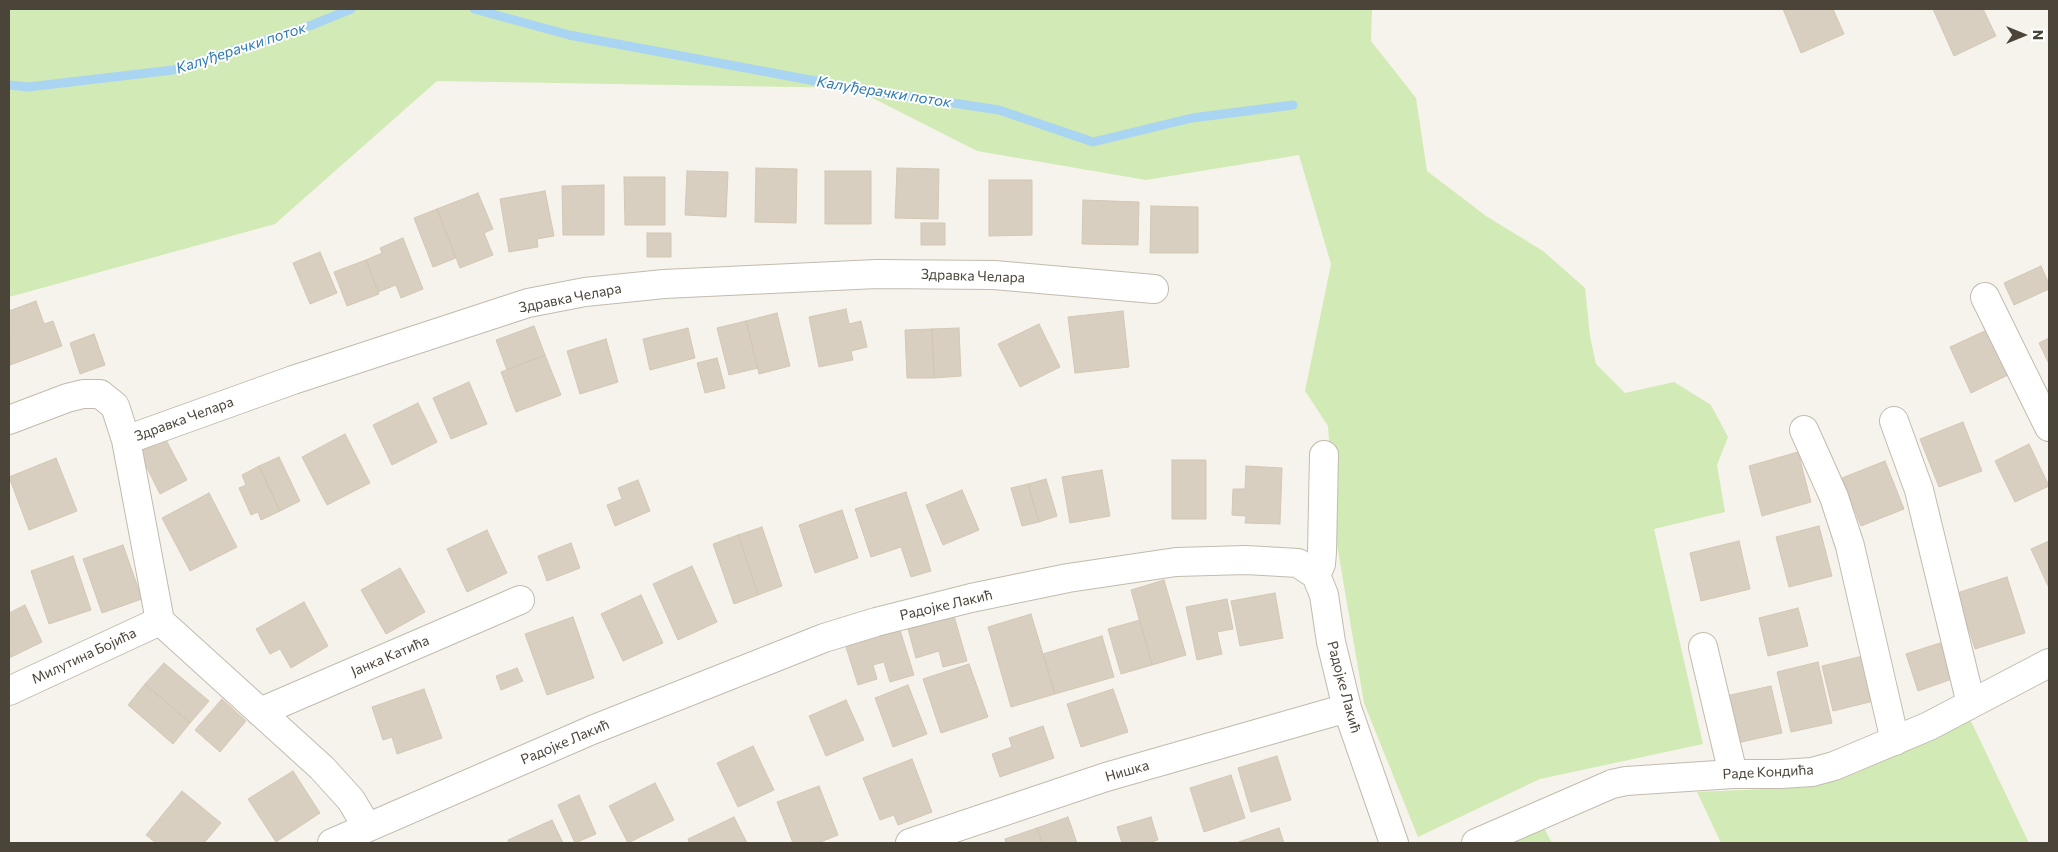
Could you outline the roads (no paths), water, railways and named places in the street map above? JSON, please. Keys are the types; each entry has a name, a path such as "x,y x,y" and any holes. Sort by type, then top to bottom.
{"street":[{"name":"Здравка Челара","path":"9,420 67,398 84,394 100,394 115,406 126,440 293,380 528,303 585,292 674,283 877,274 994,275 1154,289"},
{"path":"1985,297 2049,427"},
{"path":"1894,421 1920,490 1971,704"},
{"path":"1804,430 1834,497 1850,546 1895,741"},
{"path":"126,440 160,621 322,768 351,800 368,827"},
{"path":"1316,575 1319,570 1322,552 1324,455"},
{"name":"Радојке Лакић","path":"332,843 592,730 824,638 876,622 971,598 1068,578 1176,562 1246,560 1298,563 1316,575 1324,595 1331,642 1347,708 1394,843"},
{"name":"Јанка Катића","path":"260,712 520,600"},
{"name":"Милутина Бојића","path":"9,691 160,621"},
{"path":"1703,648 1733,774"},
{"name":"Раде Кондића","path":"1476,843 1612,784 1642,779 1812,772 1861,756 1929,726 2049,663"},
{"name":"Нишка","path":"910,843 1106,777 1347,708"}],"waterway":[{"name":"Калуђерачки поток","path":"9,85 28,87 173,70 312,25 351,9"},
{"name":"Калуђерачки поток","path":"474,9 569,35 853,88 999,110 1093,142 1192,118 1293,105"}]}
